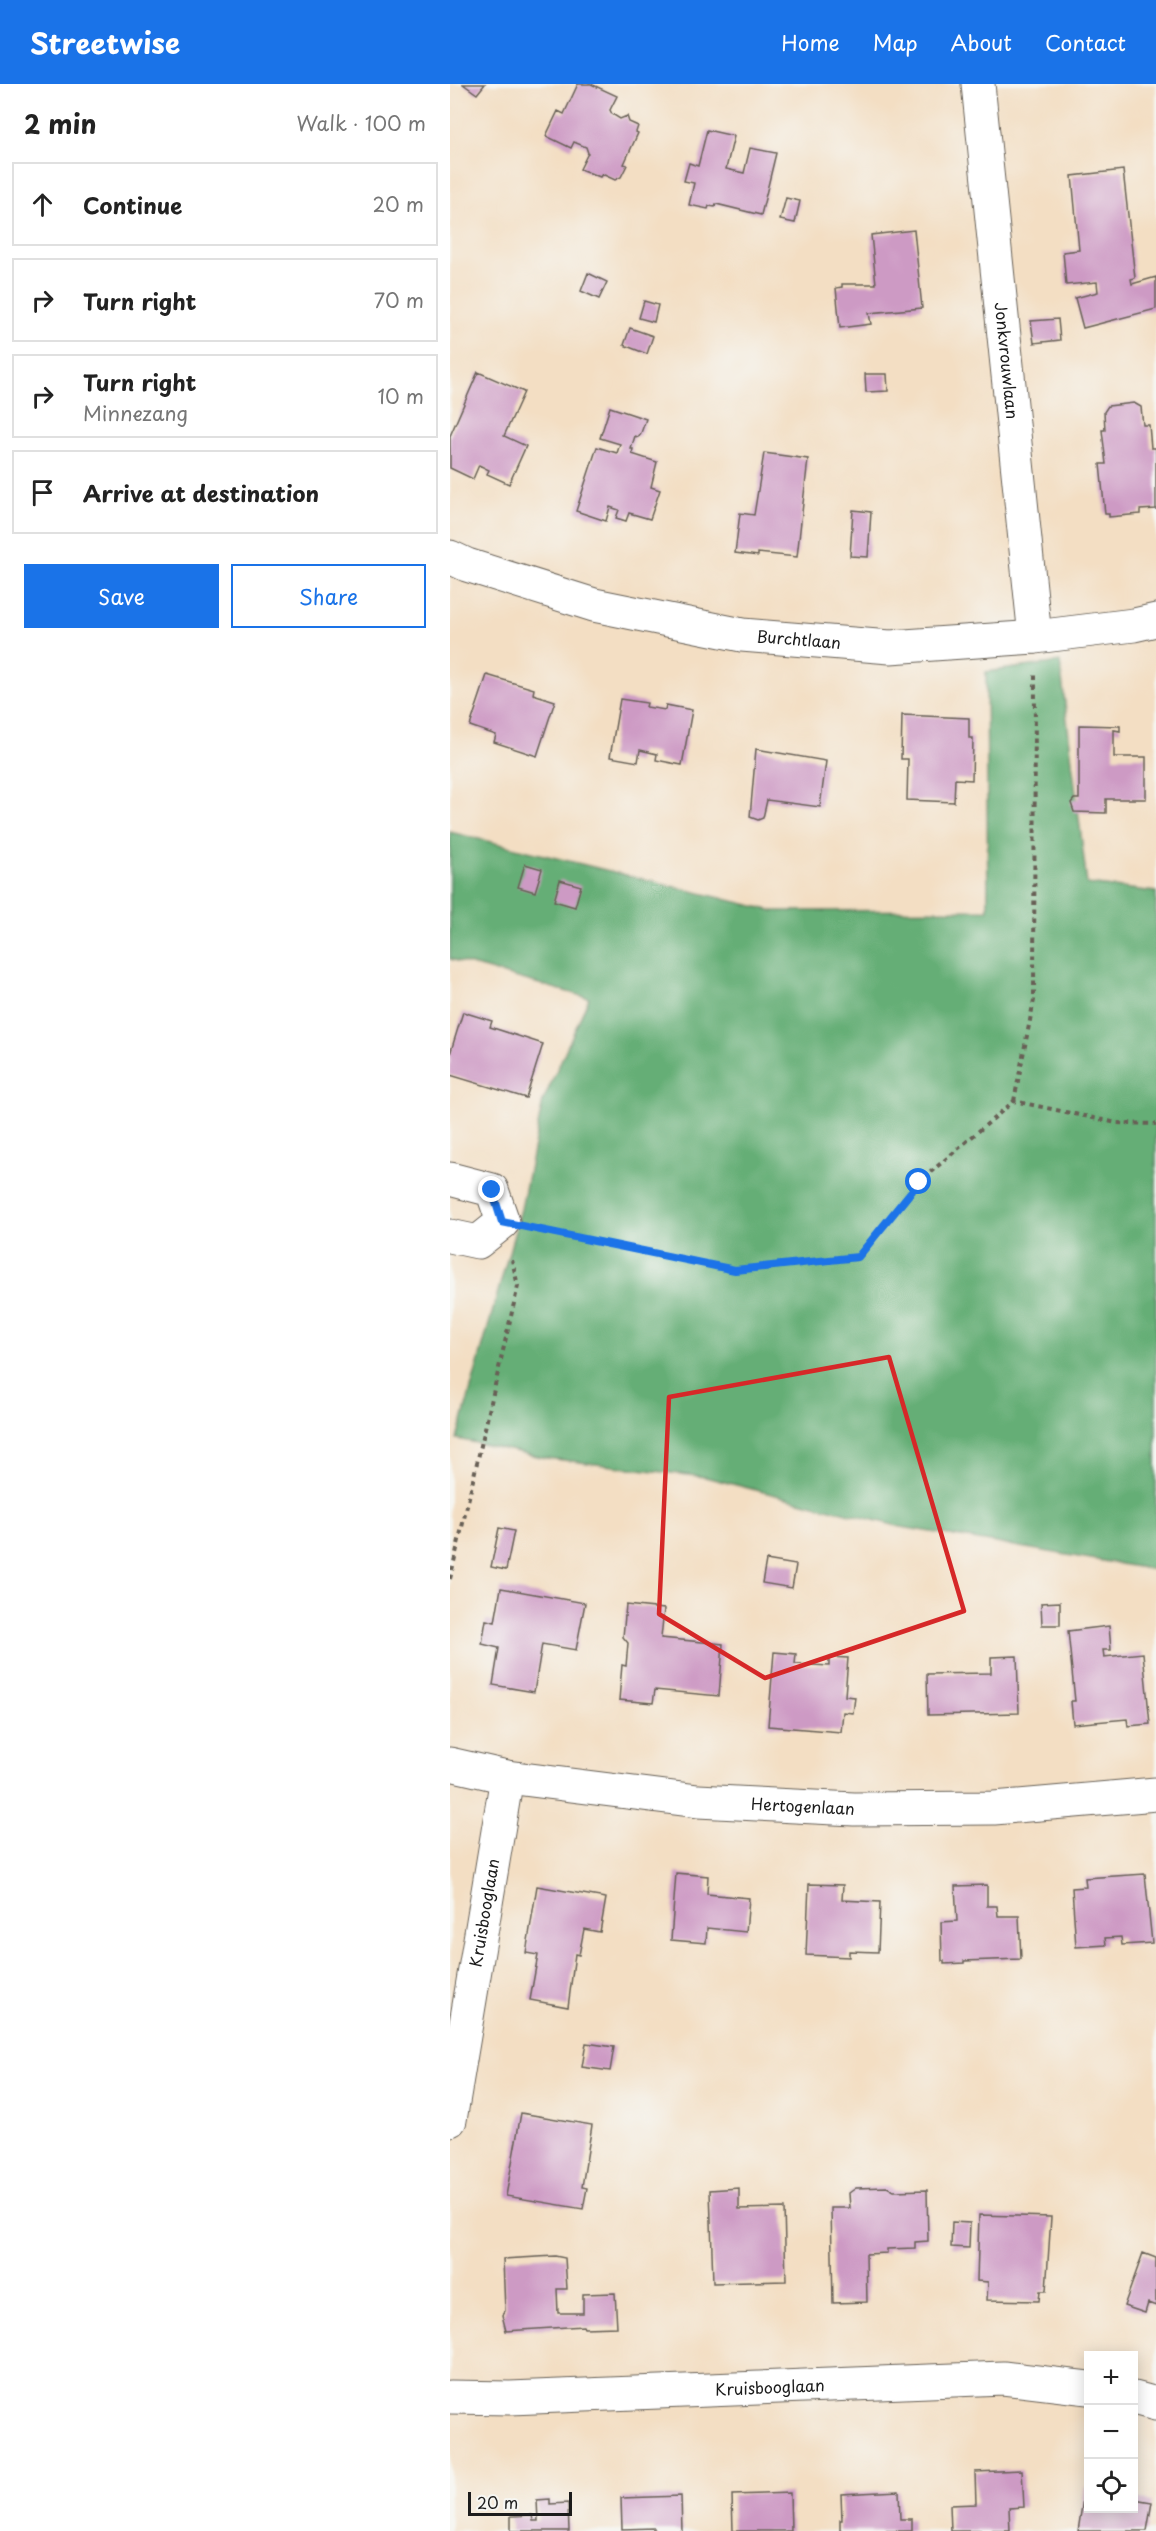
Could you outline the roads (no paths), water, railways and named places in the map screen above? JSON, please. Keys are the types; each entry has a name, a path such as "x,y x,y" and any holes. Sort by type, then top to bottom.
{"street":[{"name":"Jonkvrouwlaan","path":"978,84 1035,637"},
{"name":"Burchtlaan","path":"450,557 467,565 594,606 742,635 890,647 1035,637 1134,625 1156,620"},
{"path":"450,1179 492,1190 502,1222 478,1242 450,1236"},
{"name":"Hertogenlaan","path":"450,1764 507,1777 699,1801 854,1809 994,1808 1156,1794"},
{"name":"Kruisbooglaan","path":"450,2120 507,1777"},
{"name":"Kruisbooglaan","path":"450,2397 510,2398 1004,2378 1084,2387"},
{"path":"1138,2399 1156,2404"}]}
